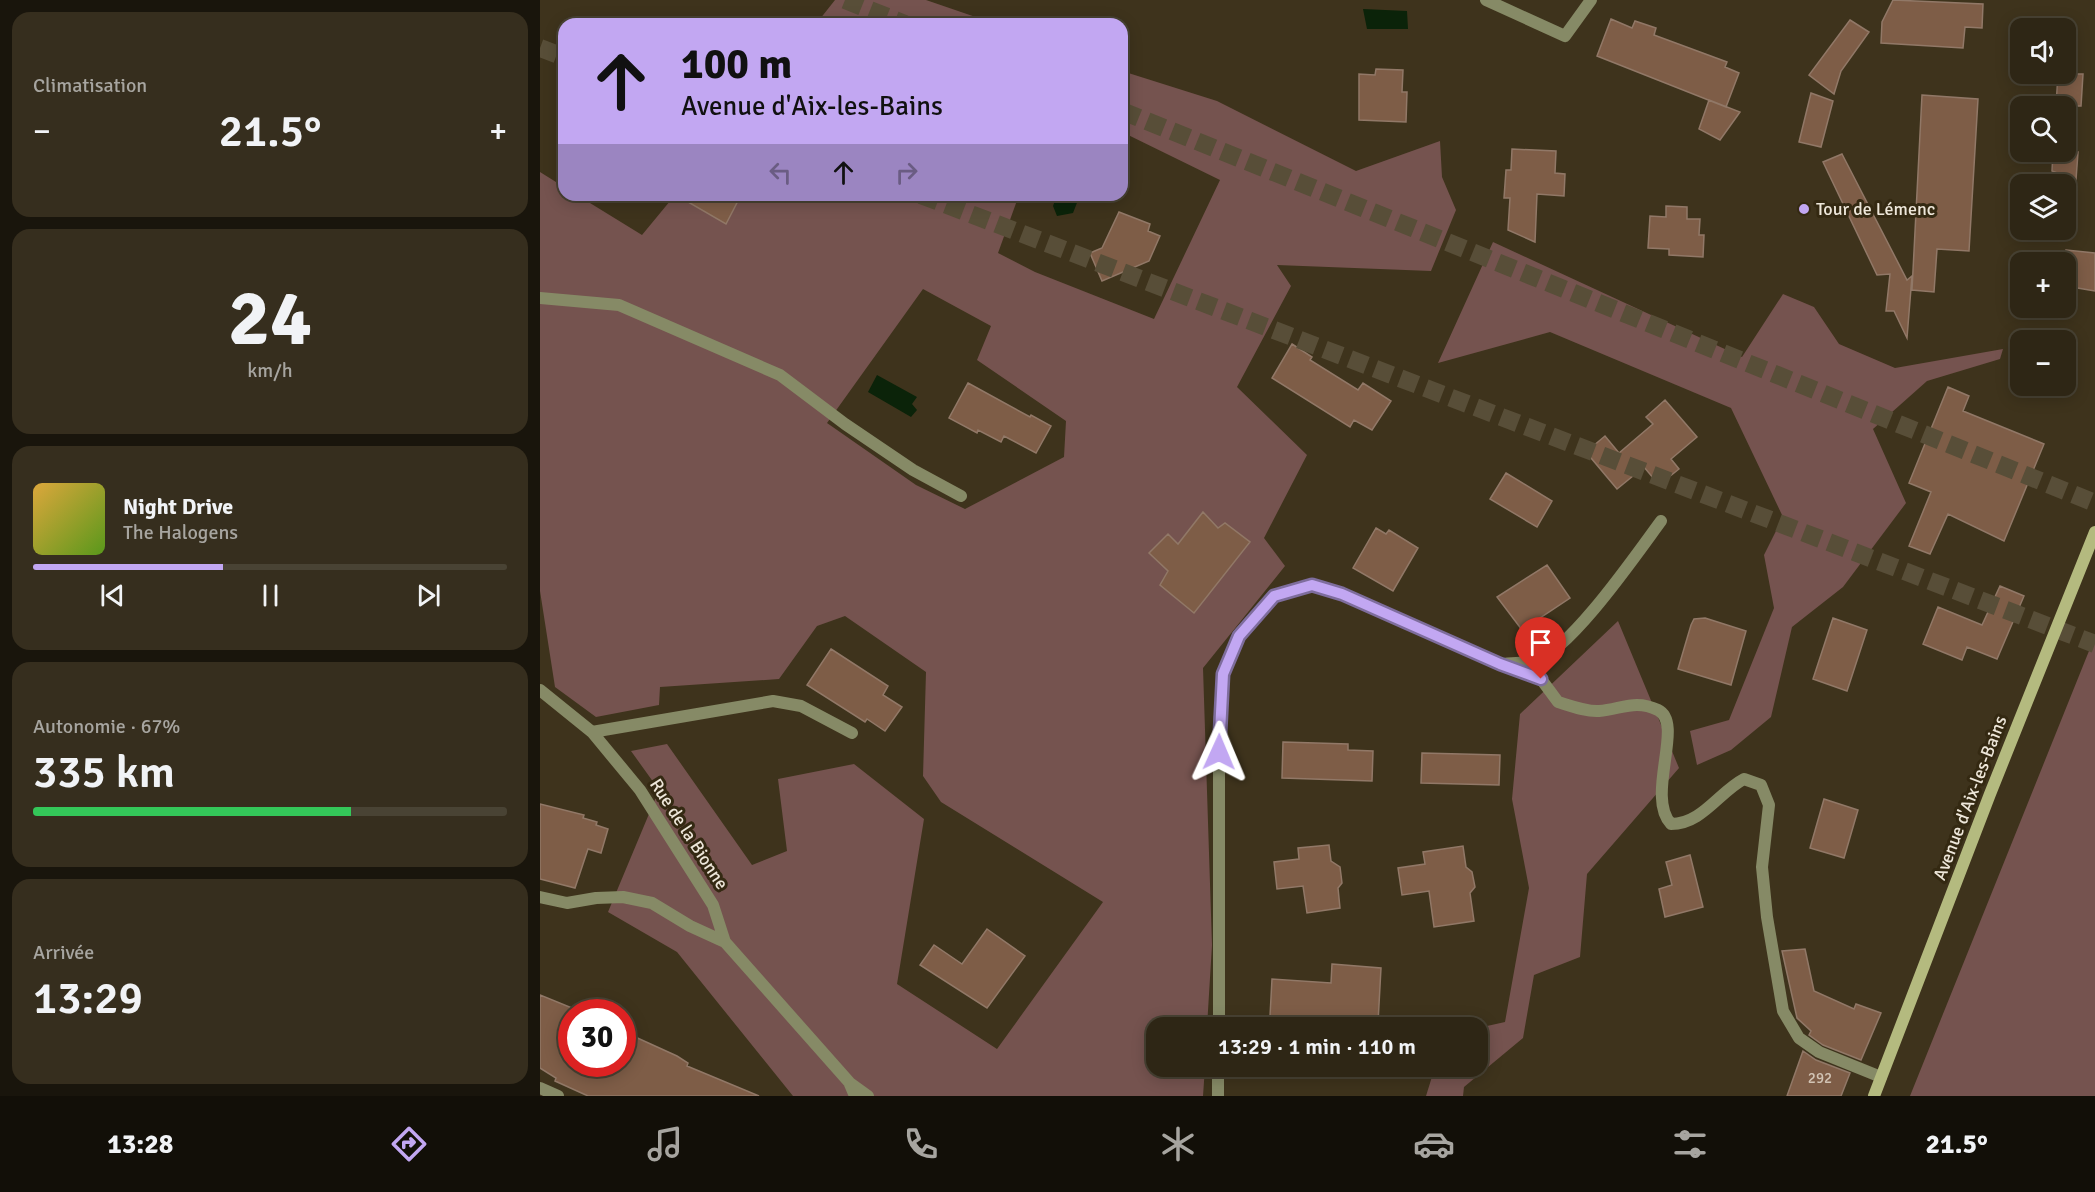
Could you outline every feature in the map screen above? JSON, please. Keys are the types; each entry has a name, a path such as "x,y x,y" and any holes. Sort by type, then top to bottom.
{"main road":[{"name":"Avenue d'Aix-les-Bains","path":"1874,1096 1990,794 2095,532"}],"street":[{"path":"1486,0 1565,36 1591,0"},
{"path":"540,298 619,305 780,375 845,424 894,457 961,496"},
{"path":"1500,664 1538,660 1558,647 1581,624 1661,521"},
{"path":"1219,1017 1219,728 1223,674 1239,636 1274,596 1312,585 1342,594 1500,664 1541,679 1558,702 1598,711 1625,705 1645,705 1662,712 1669,733 1662,778 1662,804 1665,817 1671,824 1683,824 1697,816 1732,786 1744,779 1761,786 1768,805 1762,867 1767,917 1783,1011 1799,1038 1819,1052 1881,1077"},
{"name":"Rue de la Bionne","path":"540,690 592,732 640,790 713,905 725,942 849,1082 855,1096"},
{"path":"592,732 773,701 801,706 852,733"},
{"path":"540,897 567,903 596,898 623,897 652,903 690,926 725,942"},
{"path":"1218,1077 1218,1096"},
{"path":"849,1082 868,1096"},
{"path":"540,1088 558,1096"}],"shaded area":[{"path":"835,0 926,0 978,18 821,18"},
{"path":"1363,9 1407,11 1408,29 1367,29"},
{"path":"1128,73 1217,101 1356,171 1440,141 1442,177 1456,210 1431,271 1277,265 1291,286 1237,387 1307,455 1264,538 1285,566 1203,668 1212,945 1208,1017 1146,1017 1146,1077 1204,1077 1203,1096 793,1096 677,952 608,912 659,790 631,751 667,744 752,865 787,851 778,779 854,764 924,819 897,984 997,1049 1103,902 941,802 923,776 926,672 845,616 817,626 779,679 660,687 659,705 596,717 555,687 540,591 540,172 558,183 558,201 587,201 642,235 670,201 1017,201 998,253 1035,272 1154,319 1220,180 1128,135","holes":["923,289 991,326 977,360 1066,421 1064,457 965,509 916,485 827,423"]},
{"path":"1055,201 1078,201 1073,213 1057,216 1053,206"},
{"path":"1493,242 1742,357 1783,294 1814,307 1839,344 1895,368 2003,349 2000,359 1927,381 1873,429 1906,503 1843,587 1792,627 1771,717 1731,750 1697,765 1690,731 1729,720 1774,608 1764,555 1783,517 1731,408 1550,332 1438,363"},
{"path":"877,375 917,397 912,404 917,410 911,417 868,392"},
{"path":"1618,621 1679,768 1587,874 1580,957 1534,975 1523,1038 1488,1067 1488,1026 1505,1022 1529,888 1512,799 1520,714"},
{"path":"2095,636 2095,1096 1910,1096"},
{"path":"1432,1077 1476,1077 1464,1087 1463,1096 1426,1096"}],"building":[{"path":"1893,0 1983,4 1982,28 1965,27 1963,48 1881,43 1882,22"},
{"path":"1611,19 1632,28 1635,21 1656,28 1654,35 1727,62 1725,67 1739,73 1726,107 1597,56"},
{"path":"1850,20 1869,32 1841,71 1834,94 1809,75"},
{"path":"1376,69 1403,70 1402,92 1407,92 1406,122 1359,120 1359,74 1375,75"},
{"path":"2076,74 2083,74 2081,106 2076,106 2076,96 2057,96 2057,84 2076,84"},
{"path":"1811,93 1833,101 1821,147 1799,142"},
{"path":"1922,95 1978,99 1969,251 1937,249 1934,292 1912,290"},
{"path":"1709,100 1740,112 1720,140 1699,129"},
{"path":"1512,149 1556,151 1555,173 1565,174 1564,196 1537,194 1535,242 1508,230 1510,198 1504,198 1506,170 1511,170"},
{"path":"2076,152 2078,152 2076,180 2076,174 2060,174 2052,171 2052,162 2076,162"},
{"path":"1842,154 1907,280 1912,276 1907,338 1894,311 1886,311 1890,274 1877,275 1823,162"},
{"path":"686,201 738,201 726,224"},
{"path":"1666,206 1687,207 1687,219 1700,219 1699,235 1704,235 1703,257 1669,255 1669,249 1648,248 1650,216 1666,217"},
{"path":"1119,212 1150,224 1148,231 1160,236 1149,261 1102,281 1090,253 1102,248"},
{"path":"2066,250 2095,253 2095,291 2076,288 2076,252 2066,252"},
{"path":"1292,344 1312,357 1310,360 1358,390 1363,383 1391,401 1372,430 1354,420 1350,427 1272,378"},
{"path":"968,383 1051,426 1036,453 1004,436 1001,442 978,430 977,433 949,418"},
{"path":"1948,387 1969,396 1963,411 2044,444 2004,541 1948,514 1930,554 1909,546 1931,492 1909,483"},
{"path":"1665,400 1697,437 1671,459 1679,469 1659,485 1644,467 1617,489 1586,452 1605,436 1619,453 1653,424 1646,417"},
{"path":"1506,473 1552,501 1537,527 1490,499"},
{"path":"1203,512 1218,528 1225,523 1250,542 1194,613 1160,585 1168,571 1149,553 1168,534 1178,544"},
{"path":"1376,528 1386,534 1389,530 1418,548 1393,591 1353,568"},
{"path":"1547,565 1570,598 1522,630 1497,597"},
{"path":"2000,586 2024,596 1997,659 1967,647 1962,660 1923,644 1938,607 1982,625"},
{"path":"1705,618 1746,631 1731,685 1678,669 1694,619"},
{"path":"1833,618 1867,630 1847,691 1813,679"},
{"path":"831,649 888,686 883,695 902,707 885,731 867,719 865,722 807,685"},
{"path":"1283,742 1348,744 1348,750 1373,751 1372,781 1282,778"},
{"path":"1422,753 1500,755 1499,785 1421,783"},
{"path":"1824,799 1858,810 1844,858 1810,848"},
{"path":"540,804 584,815 583,818 597,822 596,825 608,829 601,853 588,849 575,888 540,879"},
{"path":"1329,845 1331,861 1340,867 1342,883 1338,888 1340,908 1307,913 1303,886 1277,889 1274,862 1299,859 1298,848"},
{"path":"1463,846 1466,867 1472,872 1475,887 1470,893 1474,921 1434,927 1429,891 1402,895 1398,868 1425,864 1423,852"},
{"path":"1690,855 1703,907 1665,917 1659,889 1672,885 1666,862"},
{"path":"987,929 1025,956 987,1008 920,965 934,945 962,964"},
{"path":"1805,949 1814,991 1854,1009 1856,1004 1881,1013 1861,1060 1823,1045 1809,1035 1811,1031 1797,1018 1782,951"},
{"path":"1332,964 1381,968 1378,1017 1270,1016 1272,979 1331,983"},
{"path":"540,995 558,1002 558,1077 636,1077 636,1037 677,1056 688,1063 687,1066 759,1096 588,1096 555,1081 556,1078 540,1068"},
{"path":"1803,1051 1816,1060 1850,1073 1841,1096 1787,1096"}],"tunnel":[{"path":"845,0 890,18"},
{"path":"540,48 558,55"},
{"path":"1128,113 2095,503"},
{"path":"937,201 2095,644"}],"place":[{"name":"Tour de Lémenc","path":"1804,209"}],"route":[{"path":"1219,752 1223,674 1239,636 1274,596 1312,585 1342,594 1500,664 1541,679"}]}
